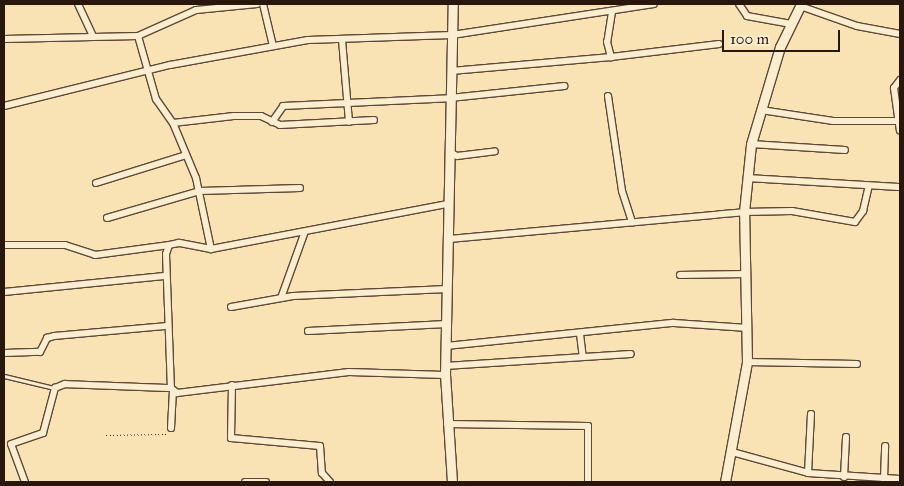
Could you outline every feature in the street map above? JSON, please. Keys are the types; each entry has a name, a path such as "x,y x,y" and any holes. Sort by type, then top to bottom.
{"street":[{"path":"78,4 93,36"},
{"path":"4,39 138,36 196,10 257,4"},
{"path":"263,4 273,46"},
{"path":"452,482 445,370 453,4"},
{"path":"4,106 146,71 273,46 342,40 452,35 612,12 654,4"},
{"path":"739,4 747,16 791,24"},
{"path":"725,482 747,362 748,328 744,212 751,144 791,24 800,5 857,26 900,34"},
{"path":"611,57 607,42 612,12"},
{"path":"138,36 146,71 156,98 172,123 200,191 211,249"},
{"path":"342,40 349,122"},
{"path":"451,71 611,57 719,44"},
{"path":"900,80 894,88 900,132"},
{"path":"272,122 283,106 450,98 564,86"},
{"path":"608,96 622,192 632,222"},
{"path":"761,110 833,121 899,121"},
{"path":"172,123 234,116 262,116 272,122 349,122 374,120"},
{"path":"751,144 845,150"},
{"path":"450,152 457,156 496,151"},
{"path":"96,183 186,155"},
{"path":"747,178 899,188"},
{"path":"449,239 744,212 792,211 855,222 863,211 869,186"},
{"path":"107,218 200,191 300,188"},
{"path":"4,245 65,245 95,255 169,245 201,244 211,249 304,234 448,204"},
{"path":"281,298 304,234"},
{"path":"169,245 164,276 166,326 172,390 171,428"},
{"path":"680,275 745,274"},
{"path":"4,292 164,276"},
{"path":"231,307 281,298 447,289"},
{"path":"446,346 580,334 674,323 748,328"},
{"path":"308,331 447,324"},
{"path":"4,353 40,352 47,338 54,336 166,326"},
{"path":"580,334 583,357"},
{"path":"25,482 7,443 43,433 55,388 64,384 172,390 349,372 445,370 631,354"},
{"path":"747,362 857,364"},
{"path":"232,385 231,438 320,446 322,473 330,482"},
{"path":"808,473 811,414"},
{"path":"447,424 588,426 588,482"},
{"path":"844,477 846,437"},
{"path":"884,479 885,446"},
{"path":"732,452 808,473 844,477 900,479"},
{"path":"245,482 266,482"}],"lane":[{"path":"4,376 55,388"}],"path":[{"path":"106,435 159,436 171,428"}]}
